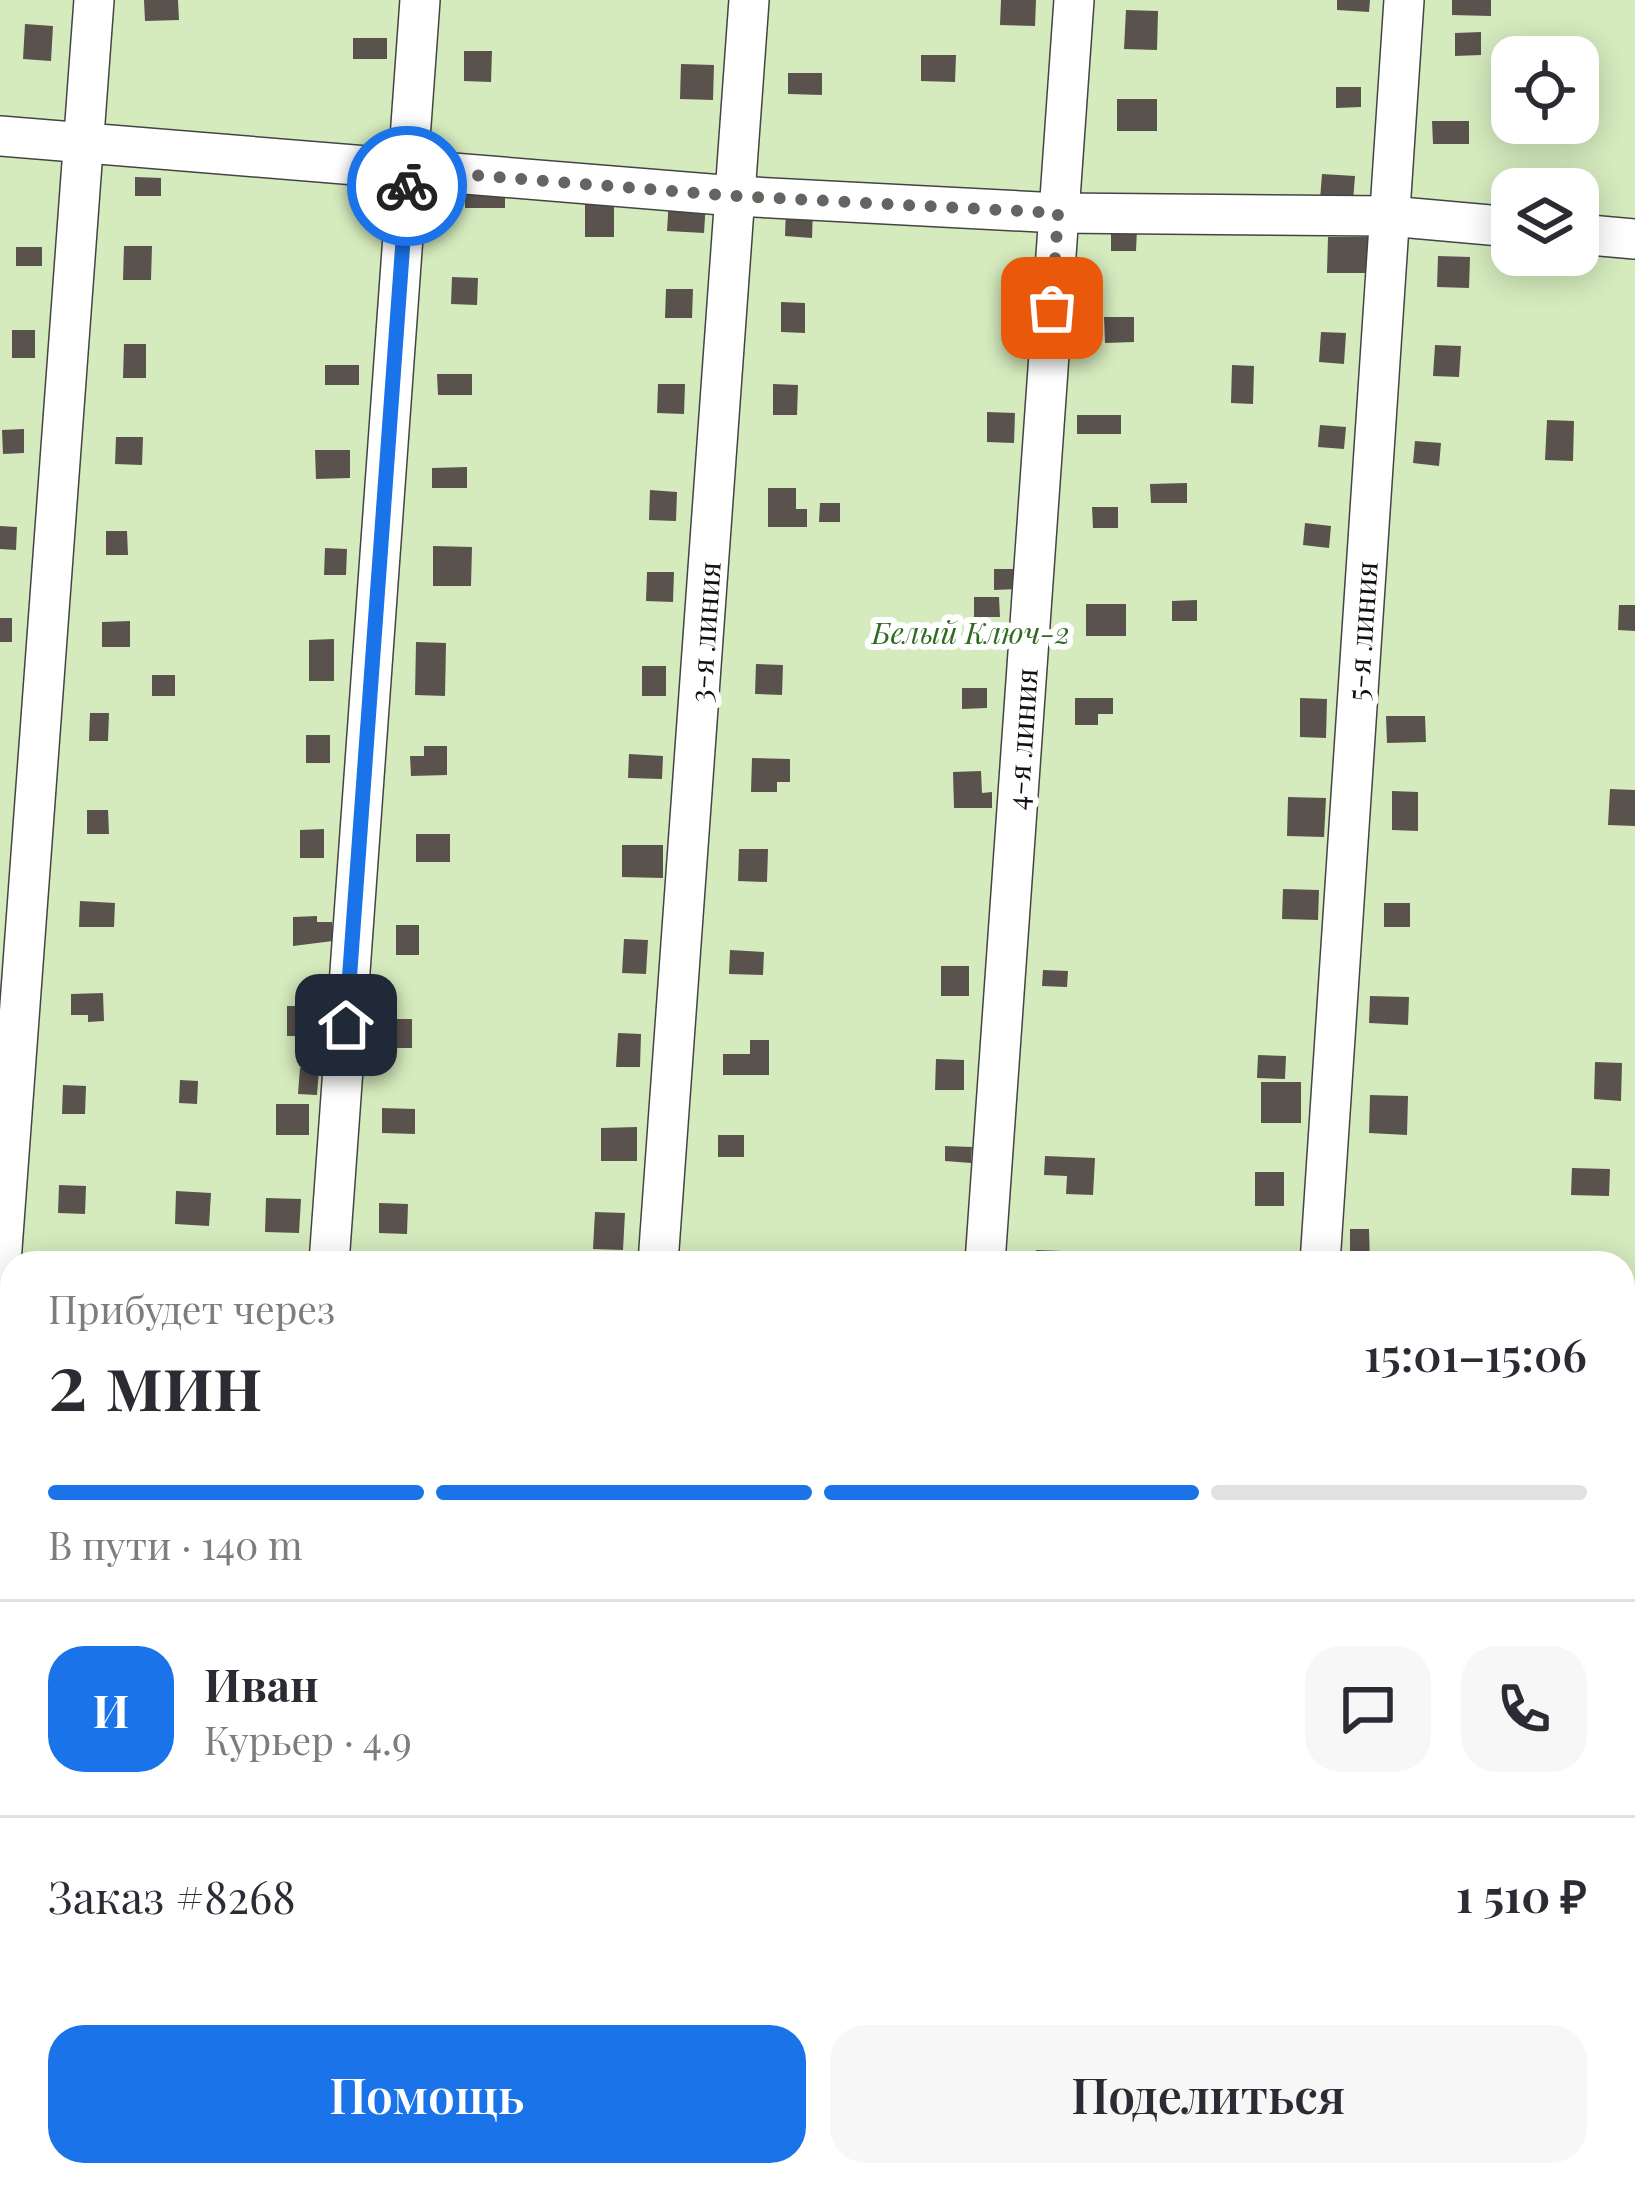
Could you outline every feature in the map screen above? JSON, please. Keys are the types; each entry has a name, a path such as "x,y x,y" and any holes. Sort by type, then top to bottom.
{"street":[{"path":"2,1251 94,0"},
{"path":"329,1251 420,0"},
{"name":"3-я линия","path":"659,1251 748,0"},
{"name":"4-я линия","path":"986,1251 1074,0"},
{"name":"5-я линия","path":"1321,1251 1404,0"},
{"path":"0,136 735,196 1058,213 1389,216 1491,225"},
{"path":"1599,236 1635,239"}],"green space":[{"name":"Белый Ключ-2","path":"0,0 1635,0 1635,1251 0,1251"}],"building":[{"path":"144,0 178,0 179,20 145,21"},
{"path":"1001,0 1036,0 1035,26 1000,25"},
{"path":"1337,0 1370,0 1369,12 1337,10"},
{"path":"1452,0 1491,0 1491,16 1452,15"},
{"path":"1126,10 1158,11 1157,50 1124,49"},
{"path":"25,24 53,26 51,61 23,59"},
{"path":"1481,32 1481,55 1455,56 1455,33"},
{"path":"353,38 387,38 387,59 353,59"},
{"path":"464,51 492,51 491,82 464,81"},
{"path":"921,55 956,55 955,82 921,81"},
{"path":"681,64 714,65 713,100 680,99"},
{"path":"788,73 822,73 822,95 788,94"},
{"path":"1336,87 1361,87 1361,107 1336,108"},
{"path":"1117,99 1157,99 1157,131 1117,131"},
{"path":"1432,121 1469,121 1469,144 1433,144"},
{"path":"1322,174 1355,176 1353,201 1320,199"},
{"path":"135,177 161,178 161,196 135,196"},
{"path":"465,181 505,182 505,208 465,208"},
{"path":"669,198 706,200 704,233 667,231"},
{"path":"585,203 614,203 614,237 585,237"},
{"path":"786,207 813,208 812,238 785,236"},
{"path":"1111,227 1137,229 1136,251 1111,251"},
{"path":"1328,237 1368,237 1368,273 1327,273"},
{"path":"124,246 152,246 151,280 123,280"},
{"path":"16,247 42,247 42,266 16,266"},
{"path":"1438,256 1470,257 1469,288 1437,287"},
{"path":"452,277 478,278 477,305 451,304"},
{"path":"666,289 693,289 692,318 665,318"},
{"path":"781,302 805,303 805,333 781,332"},
{"path":"1104,317 1134,317 1134,342 1105,343"},
{"path":"12,330 35,330 35,358 12,358"},
{"path":"1321,332 1346,333 1344,364 1319,362"},
{"path":"124,344 146,344 146,378 123,378"},
{"path":"1435,345 1461,346 1459,377 1433,376"},
{"path":"325,365 359,365 359,385 325,385"},
{"path":"1232,365 1254,366 1253,404 1231,403"},
{"path":"437,374 472,374 472,395 438,395"},
{"path":"658,384 685,384 684,414 657,413"},
{"path":"773,384 798,385 797,415 773,415"},
{"path":"987,412 1015,413 1014,443 987,442"},
{"path":"1077,415 1121,415 1121,434 1077,434"},
{"path":"1547,420 1574,421 1573,461 1545,460"},
{"path":"1320,425 1346,427 1344,449 1318,447"},
{"path":"24,429 24,453 3,454 2,430"},
{"path":"116,437 143,437 142,465 115,464"},
{"path":"1415,441 1441,443 1439,466 1413,463"},
{"path":"315,450 350,450 350,478 316,479"},
{"path":"467,467 467,488 432,488 432,468"},
{"path":"1187,483 1187,503 1151,503 1150,484"},
{"path":"768,488 796,488 796,509 807,509 807,527 768,527"},
{"path":"650,490 677,492 676,521 649,520"},
{"path":"820,503 840,503 840,522 819,522"},
{"path":"1092,507 1118,507 1118,528 1093,528"},
{"path":"1305,523 1331,526 1329,548 1303,545"},
{"path":"0,526 17,527 16,550 0,549"},
{"path":"106,531 127,531 128,555 106,555"},
{"path":"433,546 472,547 471,586 433,586"},
{"path":"325,548 347,549 346,575 324,575"},
{"path":"994,569 1019,569 1019,589 994,590"},
{"path":"647,572 674,572 673,602 646,601"},
{"path":"974,597 999,597 1000,617 974,617"},
{"path":"1197,600 1197,621 1172,621 1172,601"},
{"path":"1086,604 1126,604 1126,636 1086,636"},
{"path":"1619,605 1635,605 1635,631 1618,630"},
{"path":"0,618 12,618 12,642 0,642"},
{"path":"130,621 130,647 102,647 102,622"},
{"path":"334,639 334,681 309,681 309,640"},
{"path":"416,642 446,643 445,696 415,695"},
{"path":"756,664 783,665 782,695 755,694"},
{"path":"642,666 666,666 666,696 642,696"},
{"path":"152,675 175,675 175,696 152,696"},
{"path":"962,688 987,688 987,708 962,709"},
{"path":"1075,698 1113,698 1113,714 1098,714 1098,725 1075,725"},
{"path":"1300,698 1327,699 1326,738 1300,737"},
{"path":"90,713 109,713 108,741 89,741"},
{"path":"1386,716 1425,716 1426,742 1387,743"},
{"path":"306,735 330,735 330,763 306,763"},
{"path":"424,746 447,746 447,775 411,776 410,756 424,756"},
{"path":"629,754 663,756 662,779 628,778"},
{"path":"752,758 790,759 790,782 777,782 777,792 751,792"},
{"path":"981,771 982,793 992,792 992,808 954,808 953,772"},
{"path":"1610,789 1635,790 1635,826 1608,825"},
{"path":"1392,791 1418,792 1418,831 1392,830"},
{"path":"1288,797 1326,798 1324,837 1287,836"},
{"path":"87,810 108,810 109,834 87,834"},
{"path":"324,829 324,858 300,858 300,830"},
{"path":"416,834 450,834 450,862 416,862"},
{"path":"622,845 663,845 663,878 622,877"},
{"path":"739,849 768,849 767,882 738,881"},
{"path":"1283,889 1319,890 1318,920 1282,919"},
{"path":"80,901 115,903 114,927 79,927"},
{"path":"1384,903 1410,903 1410,927 1384,927"},
{"path":"317,916 317,922 332,922 333,941 293,946 293,917"},
{"path":"396,925 419,925 419,955 396,955"},
{"path":"624,939 648,940 646,974 622,973"},
{"path":"730,950 764,952 763,975 729,974"},
{"path":"941,966 969,966 969,996 941,996"},
{"path":"1043,970 1068,971 1067,987 1042,986"},
{"path":"103,993 104,1021 88,1022 88,1015 71,1015 71,994"},
{"path":"1370,996 1409,997 1408,1025 1369,1023"},
{"path":"287,1006 320,1006 320,1036 287,1036"},
{"path":"388,1019 412,1019 412,1048 388,1048"},
{"path":"618,1033 641,1034 640,1067 616,1067"},
{"path":"750,1040 769,1040 769,1075 723,1075 723,1054 750,1054"},
{"path":"1258,1055 1286,1056 1285,1079 1257,1078"},
{"path":"936,1059 964,1060 964,1090 935,1090"},
{"path":"1595,1062 1622,1063 1621,1101 1594,1099"},
{"path":"300,1068 319,1069 317,1095 298,1094"},
{"path":"180,1080 198,1081 197,1104 179,1103"},
{"path":"1261,1082 1301,1082 1301,1123 1261,1123"},
{"path":"63,1085 86,1086 85,1114 62,1114"},
{"path":"1370,1095 1408,1096 1407,1135 1369,1133"},
{"path":"276,1104 309,1104 309,1135 276,1135"},
{"path":"382,1108 415,1109 415,1134 382,1133"},
{"path":"637,1127 637,1161 601,1161 601,1128"},
{"path":"718,1135 744,1135 744,1157 718,1157"},
{"path":"945,1146 972,1147 971,1163 945,1161"},
{"path":"1045,1156 1095,1158 1093,1195 1066,1194 1067,1176 1044,1175"},
{"path":"1572,1168 1610,1169 1609,1196 1571,1195"},
{"path":"1255,1172 1284,1172 1284,1206 1255,1206"},
{"path":"59,1185 86,1186 85,1214 58,1213"},
{"path":"176,1191 211,1193 209,1226 175,1224"},
{"path":"266,1198 301,1199 299,1233 265,1232"},
{"path":"379,1203 408,1204 407,1234 379,1233"},
{"path":"595,1212 625,1213 623,1250 593,1249"},
{"path":"1350,1229 1369,1229 1370,1251 1350,1251"}],"way so far":[{"path":"407,186 408,170 735,196 1058,213 1052,308"}],"route":[{"path":"346,1025 407,186"}]}
